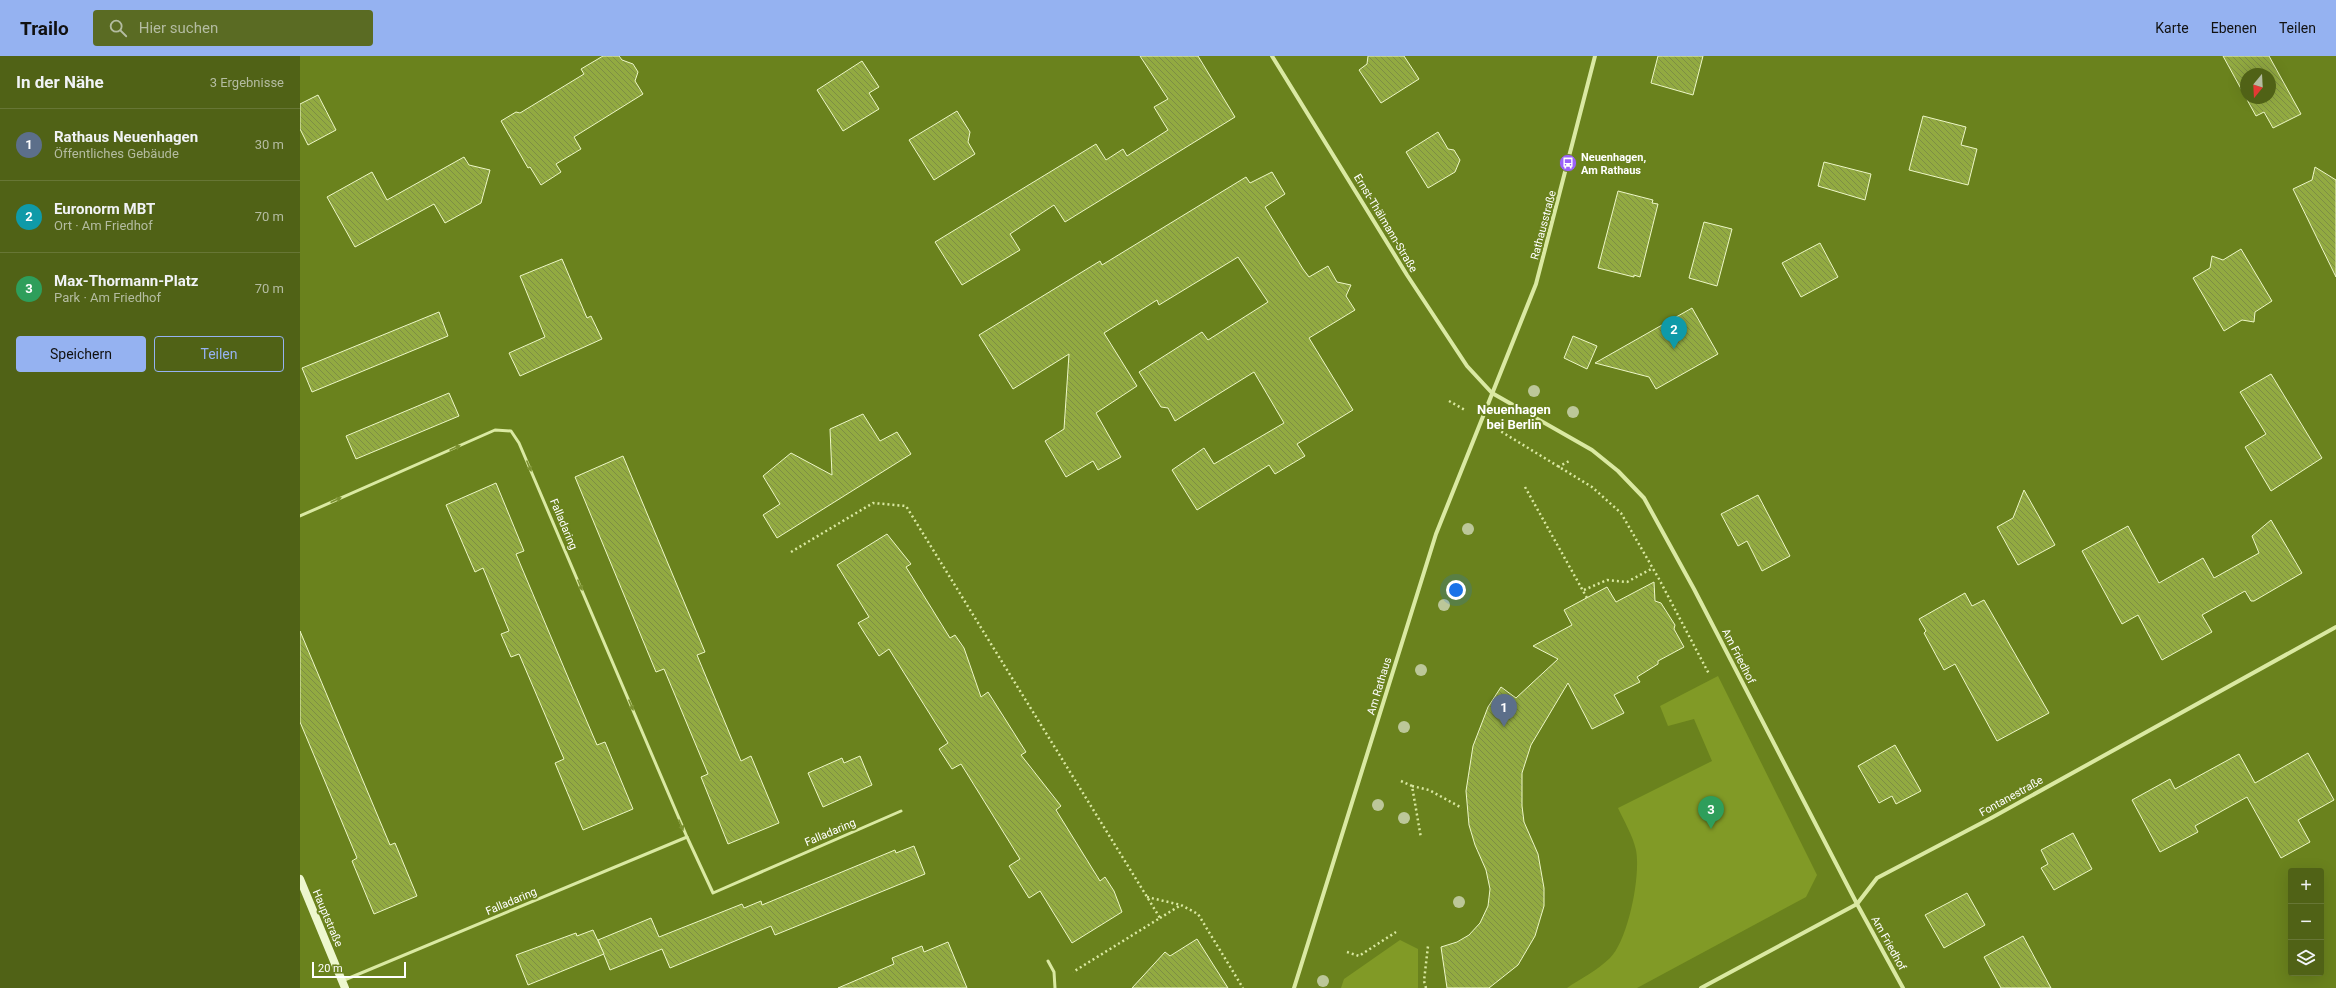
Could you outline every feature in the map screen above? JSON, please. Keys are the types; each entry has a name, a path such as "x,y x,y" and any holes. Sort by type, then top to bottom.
{"main road":[{"name":"Hauptstraße","path":"300,879 344,984"}],"street":[{"name":"Ernst-Thälmann-Straße","path":"1272,56 1428,307 1467,366 1492,393"},
{"name":"Rathausstraße","path":"1492,393 1536,284 1595,56"},
{"name":"Am Rathaus","path":"1294,988 1436,534 1492,393"},
{"name":"Am Friedhof","path":"1492,393 1592,450 1618,471 1644,498 1694,589 1857,904 1903,988"},
{"name":"Fontanestraße","path":"1702,988 1857,904 1877,878 2000,813 2336,627"}],"lane":[{"name":"Falladaring","path":"300,516 495,430 511,431 520,443 687,837 713,892 901,811"},
{"name":"Falladaring","path":"344,984 687,837"},
{"path":"1048,961 1054,972 1055,988"}],"path":[{"path":"1449,401 1557,468 1592,486 1621,513 1653,568 1709,674"},
{"path":"1525,487 1584,590 1587,598"},
{"path":"791,552 873,503 906,506 1160,918"},
{"path":"1584,590 1606,580 1627,582 1653,568"},
{"path":"1401,781 1412,786 1429,790 1462,808"},
{"path":"1412,786 1421,838"},
{"path":"1146,897 1181,905 1198,914 1243,988"},
{"path":"1055,982 1181,905"},
{"path":"1347,952 1359,956 1396,932"},
{"path":"1426,988 1424,981 1428,946"}],"green space":[{"path":"1718,676 1817,875 1806,897 1637,988 1567,988 1595,970 1610,958 1622,937 1632,907 1637,875 1636,850 1633,839 1618,808 1712,761 1694,719 1668,726 1660,706"},
{"path":"1400,940 1418,949 1418,988 1341,988 1344,979"}],"building":[{"path":"603,56 619,56 622,60 633,64 638,72 635,81 643,94 574,137 581,149 556,164 561,172 541,185 530,167 528,168 501,121 516,112 520,113 584,74 581,69"},
{"path":"1140,56 1198,56 1235,117 1065,222 1054,205 1010,234 1020,250 962,285 935,242 1096,144 1106,160 1123,149 1127,156 1168,130 1154,107 1168,99"},
{"path":"1368,56 1404,56 1419,79 1381,103 1359,70 1367,64"},
{"path":"1658,56 1703,56 1693,95 1651,83"},
{"path":"2223,56 2269,56 2276,68 2240,68 2240,87"},
{"path":"862,61 879,87 869,93 879,109 843,131 817,90"},
{"path":"2276,69 2301,114 2273,128 2264,112 2256,116 2249,104 2276,104"},
{"path":"318,95 336,130 308,145 300,129 300,104"},
{"path":"957,111 970,132 968,142 975,154 934,180 909,140"},
{"path":"1923,116 1966,127 1961,145 1977,149 1968,185 1909,170"},
{"path":"1438,132 1448,149 1454,150 1460,160 1455,172 1428,188 1406,152"},
{"path":"464,157 469,165 490,170 481,203 445,223 434,204 355,247 327,197 372,172 387,200"},
{"path":"1824,162 1871,174 1865,200 1818,186"},
{"path":"2315,167 2336,180 2336,277 2293,189 2312,180"},
{"path":"1272,172 1285,194 1265,207 1303,269 1309,277 1328,266 1337,282 1351,285 1346,296 1355,310 1309,338 1353,410 1297,444 1305,456 1275,474 1269,465 1197,510 1172,470 1204,448 1214,464 1284,423 1254,372 1175,421 1168,408 1161,407 1139,372 1202,332 1208,340 1268,302 1238,257 1159,305 1157,300 1104,333 1137,386 1096,413 1121,457 1098,470 1093,461 1066,477 1045,441 1064,429 1069,354 1013,389 979,335 1100,261 1102,265 1246,177 1250,183"},
{"path":"1618,191 1653,200 1652,203 1658,204 1640,277 1634,275 1634,277 1598,268"},
{"path":"1704,222 1732,229 1717,286 1689,278"},
{"path":"1820,243 1838,277 1801,297 1782,263"},
{"path":"2241,249 2272,301 2255,312 2254,322 2242,320 2224,331 2193,278 2210,268 2212,256 2223,260"},
{"path":"562,259 587,318 591,316 602,339 520,376 509,353 545,337 520,276"},
{"path":"1692,308 1718,354 1656,389 1649,377 1595,363"},
{"path":"439,312 448,336 312,392 302,368"},
{"path":"1573,336 1597,346 1587,369 1564,358"},
{"path":"2271,374 2322,458 2271,491 2245,447 2266,434 2240,392"},
{"path":"449,393 459,416 356,459 346,436"},
{"path":"863,414 880,441 897,432 911,454 777,538 763,515 780,504 763,476 791,453 832,475 830,429"},
{"path":"623,456 705,652 697,655 741,761 751,756 779,823 728,844 701,777 708,774 664,669 656,672 575,477"},
{"path":"496,483 524,551 516,554 597,745 605,742 633,809 583,830 555,763 564,759 519,654 511,657 501,634 509,631 483,568 475,572 446,505"},
{"path":"2024,490 2055,545 2018,565 1997,527 2013,518"},
{"path":"1758,495 1790,556 1762,571 1747,541 1738,546 1721,514"},
{"path":"2271,520 2302,573 2254,601 2251,601 2245,591 2202,615 2212,632 2162,660 2138,615 2122,624 2082,551 2128,526 2159,583 2203,558 2214,578 2259,553 2252,536"},
{"path":"887,534 911,564 906,567 950,638 955,635 964,648 981,697 988,692 1026,752 1021,755 1061,806 1056,810 1100,881 1105,877 1114,891 1122,912 1072,943 1040,891 1029,898 1009,866 1020,859 961,764 952,769 939,749 948,743 889,649 879,656 858,623 869,617 837,565"},
{"path":"1654,582 1655,601 1661,603 1675,625 1674,629 1684,647 1658,661 1658,664 1637,677 1640,682 1614,695 1624,713 1592,729 1568,683 1531,745 1522,773 1522,806 1524,822 1538,854 1544,888 1544,906 1535,936 1518,965 1489,988 1447,988 1441,947 1457,942 1469,935 1480,923 1488,906 1490,889 1486,870 1475,845 1469,825 1466,791 1473,746 1488,707 1501,687 1516,698 1558,659 1533,646 1572,625 1564,610 1607,587 1616,602"},
{"path":"1965,593 1972,606 1984,600 2049,713 1997,741 1955,664 1944,670 1924,633 1926,631 1919,619"},
{"path":"300,631 390,845 395,843 417,896 374,914 352,861 357,858 300,722"},
{"path":"1895,745 1921,791 1896,804 1892,796 1879,803 1858,766"},
{"path":"2308,753 2334,800 2298,820 2310,842 2281,858 2247,797 2195,826 2198,832 2160,852 2132,800 2170,779 2175,789 2239,754 2255,783"},
{"path":"860,756 872,785 823,807 808,773 842,758 844,763"},
{"path":"2073,833 2092,869 2054,890 2041,868 2048,864 2041,850"},
{"path":"914,846 925,874 775,935 771,926 670,968 662,949 610,970 598,940 651,918 659,937 742,904 744,908 761,901 762,905 895,850 896,853"},
{"path":"1967,893 1985,925 1944,948 1925,915"},
{"path":"593,930 604,954 528,985 516,955 576,933 577,936"},
{"path":"2023,936 2051,988 2001,988 1984,957"},
{"path":"1197,939 1228,988 1132,988 1165,952 1170,956"},
{"path":"948,942 967,988 838,988 894,964 892,958 922,946 924,952"}],"place":[{"name":"Neuenhagen, Am Rathaus","path":"1568,163"},
{"name":"Euronorm MBT","path":"1674,349"},
{"name":"Rathaus Neuenhagen","path":"1504,727"},
{"name":"Max-Thormann-Platz","path":"1711,829"}],"district":[{"name":"Neuenhagen bei Berlin","path":"1514,416"}]}
